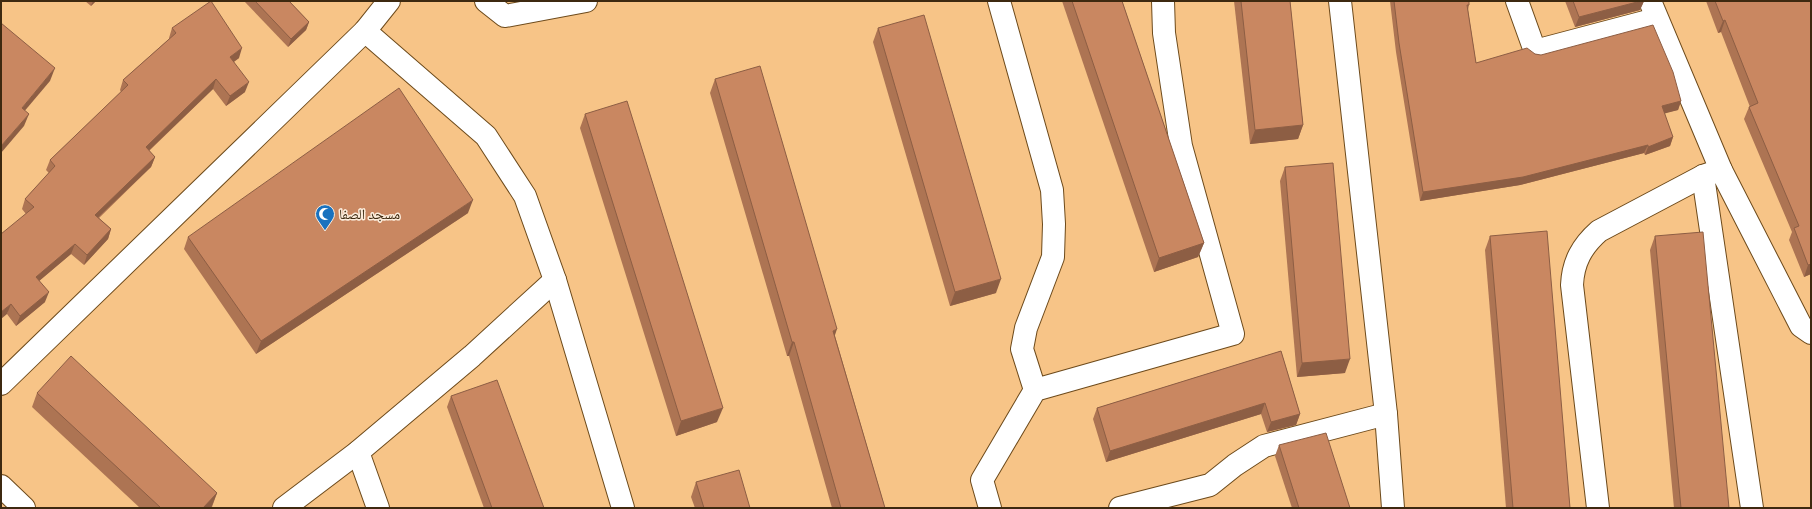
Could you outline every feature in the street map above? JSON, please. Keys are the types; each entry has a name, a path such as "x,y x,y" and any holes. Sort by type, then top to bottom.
{"street":[{"path":"1,384 365,31 389,1"},
{"path":"486,1 505,16 586,1"},
{"path":"999,1 1052,190 1054,224 1053,257 1026,328 1022,349 1034,390"},
{"path":"1154,1 1164,33"},
{"path":"990,508 982,480 1034,390 1233,334 1181,146 1164,33 1163,1"},
{"path":"1340,1 1386,414 1393,508"},
{"path":"1517,1 1535,51 1653,10 1712,173 1802,326 1811,333"},
{"path":"365,31 486,136 525,196 555,280 623,508"},
{"path":"1598,508 1572,285 1576,261 1589,240 1599,231 1712,173"},
{"path":"1712,173 1752,508"},
{"path":"284,508 358,452 472,356 555,280"},
{"path":"1120,508 1210,485 1235,464 1264,446 1386,414"},
{"path":"358,452 378,508"},
{"path":"1,486 24,508"}],"building":[{"path":"211,1 242,48 230,57 249,82 230,96 216,79 146,147 155,157 95,215 111,229 87,255 75,244 36,277 49,292 20,316 11,304 1,312 1,234 34,207 25,199 55,166 50,160 128,85 123,80 176,33 172,28"},
{"path":"255,1 289,1 309,22 291,39"},
{"path":"1072,1 1122,1 1204,243 1159,258"},
{"path":"1241,1 1290,1 1303,125 1255,130"},
{"path":"1394,1 1469,1 1469,5 1467,5 1476,63 1527,48 1535,54 1541,55 1653,25 1673,72 1681,101 1662,106 1673,137 1648,147 1648,145 1523,177 1423,192 1399,43"},
{"path":"1573,1 1641,1 1579,17"},
{"path":"1715,1 1811,1 1811,264 1808,265 1794,228 1799,226 1749,107 1758,103 1725,20 1723,21"},
{"path":"924,15 1001,279 955,292 878,28"},
{"path":"1,23 55,68 22,108 29,114 1,146"},
{"path":"760,66 837,329 833,331 885,508 841,508 794,342 792,342 715,79"},
{"name":"مسجد الصفا","path":"399,88 473,200 261,341 188,237"},
{"path":"627,101 723,408 681,421 585,114"},
{"path":"1333,163 1350,359 1302,363 1285,167"},
{"path":"1547,231 1570,508 1513,508 1490,236"},
{"path":"1703,232 1729,508 1681,508 1655,236"},
{"path":"1281,351 1300,414 1271,422 1265,403 1110,451 1097,408"},
{"path":"71,356 217,493 203,508 161,508 37,393"},
{"path":"497,380 544,508 492,508 451,396"},
{"path":"1326,433 1350,508 1299,508 1279,445"},
{"path":"739,470 750,508 704,508 696,482"}],"place":[{"name":"مسجد الصفا","path":"325,231"}]}
